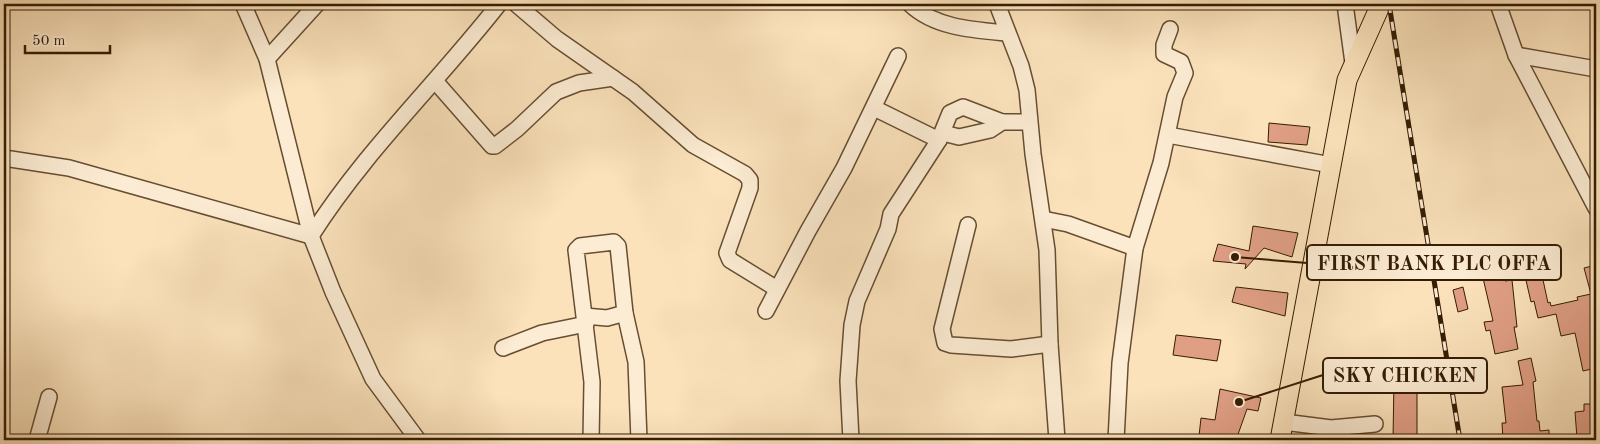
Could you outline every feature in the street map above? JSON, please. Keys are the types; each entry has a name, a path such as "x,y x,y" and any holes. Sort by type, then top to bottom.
{"main road":[{"path":"1282,431 1347,80 1381,4"}],"street":[{"path":"243,4 266,59 311,236 333,292 373,378 418,440"},
{"path":"266,59 317,4"},
{"path":"311,236 358,170 499,4"},
{"path":"516,4 557,39 613,78 662,116 693,145 745,174 750,180 750,188 728,253 730,260 777,289"},
{"path":"910,4 917,10 958,28 1007,33"},
{"path":"997,4 1021,66 1027,90 1047,250 1050,344 1057,440"},
{"path":"1345,4 1353,63"},
{"path":"1498,4 1516,55 1596,208"},
{"path":"1116,440 1120,363 1135,248 1168,135 1175,98 1185,73 1181,62 1164,54 1164,45 1170,29"},
{"path":"1516,55 1596,68"},
{"path":"766,311 874,108 898,56"},
{"path":"435,81 492,146 495,146 561,89 579,83 613,78"},
{"path":"851,440 848,381 852,325 856,301 888,229 891,214 941,137 950,113 964,107 1002,122 1030,122"},
{"path":"874,108 941,137 959,137 990,130 1002,122"},
{"path":"1168,135 1331,165"},
{"path":"4,158 69,168 311,236"},
{"path":"1043,219 1068,224 1135,248"},
{"path":"968,225 942,329 945,343 1011,349 1050,344"},
{"path":"591,440 592,382 586,320 576,250 580,246 614,242 618,246 626,313 636,362 639,440"},
{"path":"503,348 542,333 586,320 607,318 626,313"},
{"path":"37,440 48,397"},
{"path":"1282,431 1376,424"}],"building":[{"path":"1269,123 1310,127 1307,145 1268,142"},
{"path":"1253,226 1298,233 1292,257 1264,248 1245,269 1246,264 1213,261 1218,244 1249,251"},
{"path":"1540,245 1545,265 1540,266 1548,303 1550,302 1551,306 1578,300 1577,297 1591,294 1584,268 1596,265 1596,368 1583,371 1575,333 1561,336 1556,314 1538,318 1534,301 1531,302 1525,276 1531,275 1525,249"},
{"path":"1499,252 1505,281 1512,280 1517,327 1514,327 1518,349 1495,354 1490,330 1486,331 1484,322 1493,321 1483,278 1474,280 1469,259"},
{"path":"1236,287 1288,293 1285,316 1232,302"},
{"path":"1463,287 1468,309 1458,312 1453,290"},
{"path":"1176,335 1221,340 1217,361 1173,355"},
{"path":"1531,358 1536,381 1533,382 1537,421 1539,421 1540,431 1549,430 1549,439 1503,440 1502,423 1506,423 1502,387 1523,385 1518,361"},
{"path":"1417,375 1417,440 1393,440 1394,379"},
{"path":"1220,389 1261,398 1258,411 1247,409 1236,440 1199,436 1201,418 1215,420"},
{"path":"1584,404 1596,404 1596,436 1577,438 1575,412 1584,411"},
{"path":"1314,435 1344,436 1343,440 1313,440"}],"railway":[{"path":"1389,4 1460,440"}],"place":[{"name":"FIRST BANK PLC OFFA","path":"1235,257"},
{"name":"SKY CHICKEN","path":"1239,402"}]}
